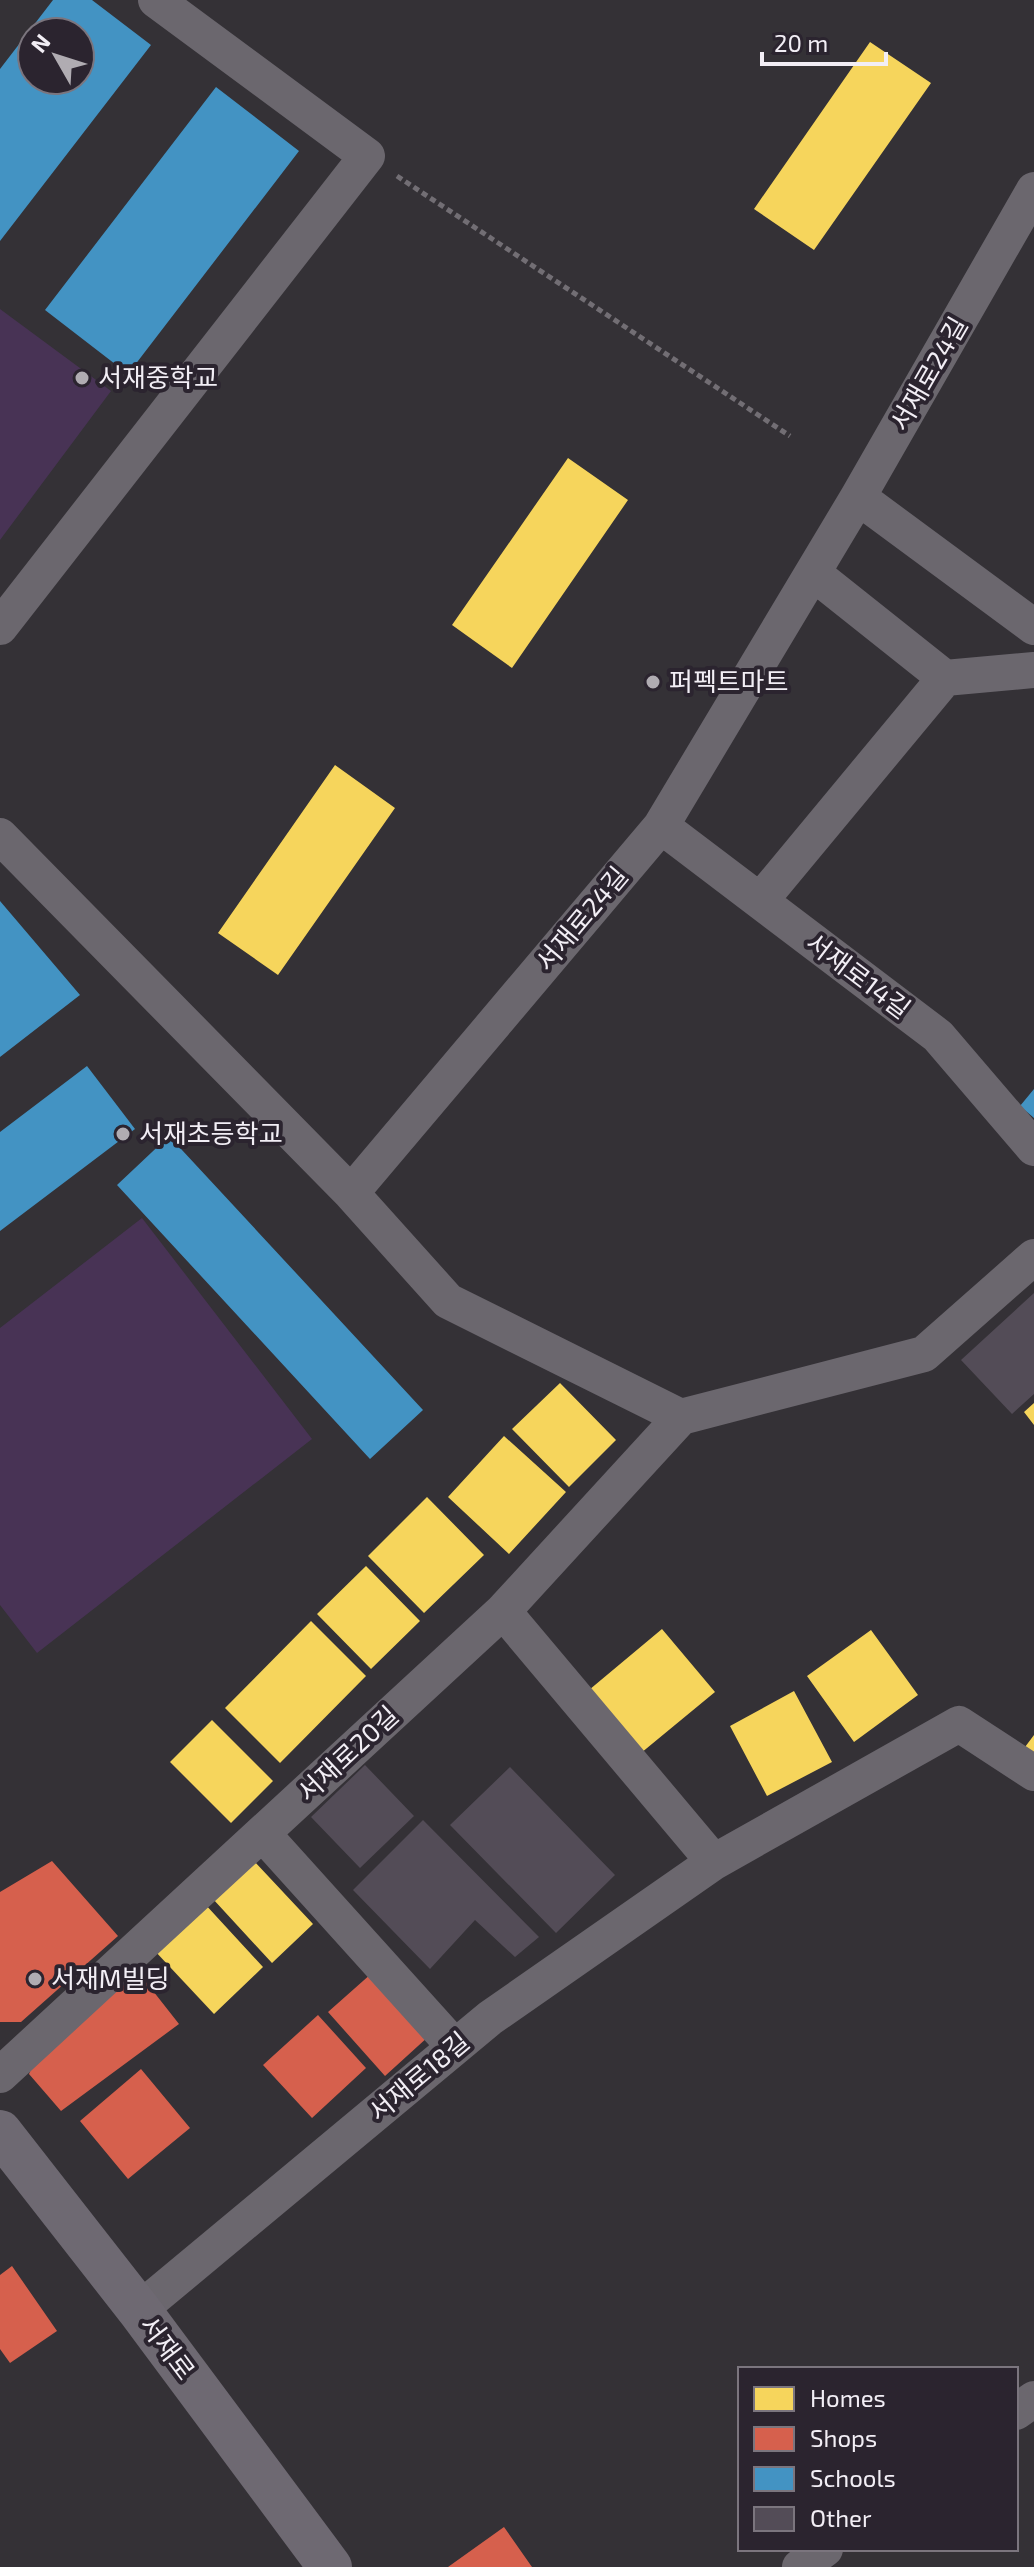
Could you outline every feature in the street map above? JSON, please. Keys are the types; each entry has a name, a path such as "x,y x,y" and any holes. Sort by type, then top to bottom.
{"main road":[{"name":"서재로","path":"0,2132 139,2310 330,2567"}],"street":[{"path":"0,627 367,156 156,0"},
{"name":"서재로24길","path":"351,1193 661,826 858,497 1034,190"},
{"path":"858,497 1034,627"},
{"path":"813,573 945,678 1034,670"},
{"path":"760,901 945,678"},
{"name":"서재로14길","path":"661,826 938,1036 1034,1148"},
{"path":"0,836 351,1193 448,1301 681,1417 924,1354 1034,1257"},
{"name":"서재로20길","path":"0,2075 503,1611 681,1417"},
{"path":"503,1611 714,1862"},
{"name":"서재로18길","path":"139,2310 490,2018 714,1862 959,1724 1034,1773"},
{"path":"262,1833 455,2047"},
{"path":"800,2567 822,2551"}],"path":[{"path":"367,156 790,436"}],"shaded area":[{"path":"0,309 111,391 0,540"},
{"path":"142,1218 312,1439 37,1653 0,1605 0,1328"}],"building: Homes":[{"path":"870,42 931,83 814,250 754,209"},
{"path":"568,458 628,500 512,668 452,625"},
{"path":"335,765 395,808 278,975 218,933"},
{"path":"560,1383 616,1440 569,1487 512,1429"},
{"path":"1034,1403 1034,1425 1024,1412"},
{"path":"504,1436 566,1492 509,1554 448,1497"},
{"path":"427,1497 484,1555 424,1613 368,1556"},
{"path":"366,1566 420,1621 371,1669 317,1614"},
{"path":"311,1621 366,1676 280,1763 225,1708"},
{"path":"662,1629 715,1692 641,1753 589,1690"},
{"path":"871,1630 918,1695 854,1742 807,1676"},
{"path":"794,1691 832,1762 767,1796 730,1726"},
{"path":"212,1720 273,1781 231,1823 170,1762"},
{"path":"1034,1735 1034,1753 1025,1747"},
{"path":"254,1861 313,1924 272,1963 213,1899"},
{"path":"204,1903 263,1967 214,2014 154,1950"}],"building: Shops":[{"name":"서재M빌딩","path":"52,1861 118,1936 21,2022 0,2022 0,1892"},
{"path":"135,1968 179,2024 61,2111 29,2074 39,2051"},
{"path":"372,1973 429,2036 385,2076 328,2012"},
{"path":"318,2015 366,2068 312,2118 263,2065"},
{"path":"141,2069 190,2128 128,2179 80,2121"},
{"path":"12,2266 57,2331 10,2363 0,2349 0,2275"},
{"path":"504,2527 532,2567 448,2567"}],"building: Schools":[{"path":"53,0 92,0 151,45 0,241 0,69 16,48 16,96 96,96 96,16 41,16"},
{"path":"216,87 299,151 128,374 45,310"},
{"path":"0,901 80,995 0,1057"},
{"path":"87,1066 135,1129 0,1231 0,1132"},
{"path":"1034,1089 1034,1118 1020,1106"},
{"path":"169,1136 423,1410 370,1459 117,1185"}],"building: Other":[{"path":"1034,1293 1034,1394 1012,1414 961,1360"},
{"path":"365,1765 414,1816 360,1868 311,1817"},
{"path":"510,1767 615,1875 556,1933 450,1825"},
{"path":"423,1820 539,1937 515,1957 475,1920 430,1969 353,1890"}],"place":[{"name":"서재중학교","path":"82,378"},
{"name":"퍼펙트마트","path":"653,682"},
{"name":"서재초등학교","path":"123,1134"},
{"name":"서재M빌딩","path":"35,1979"}]}
